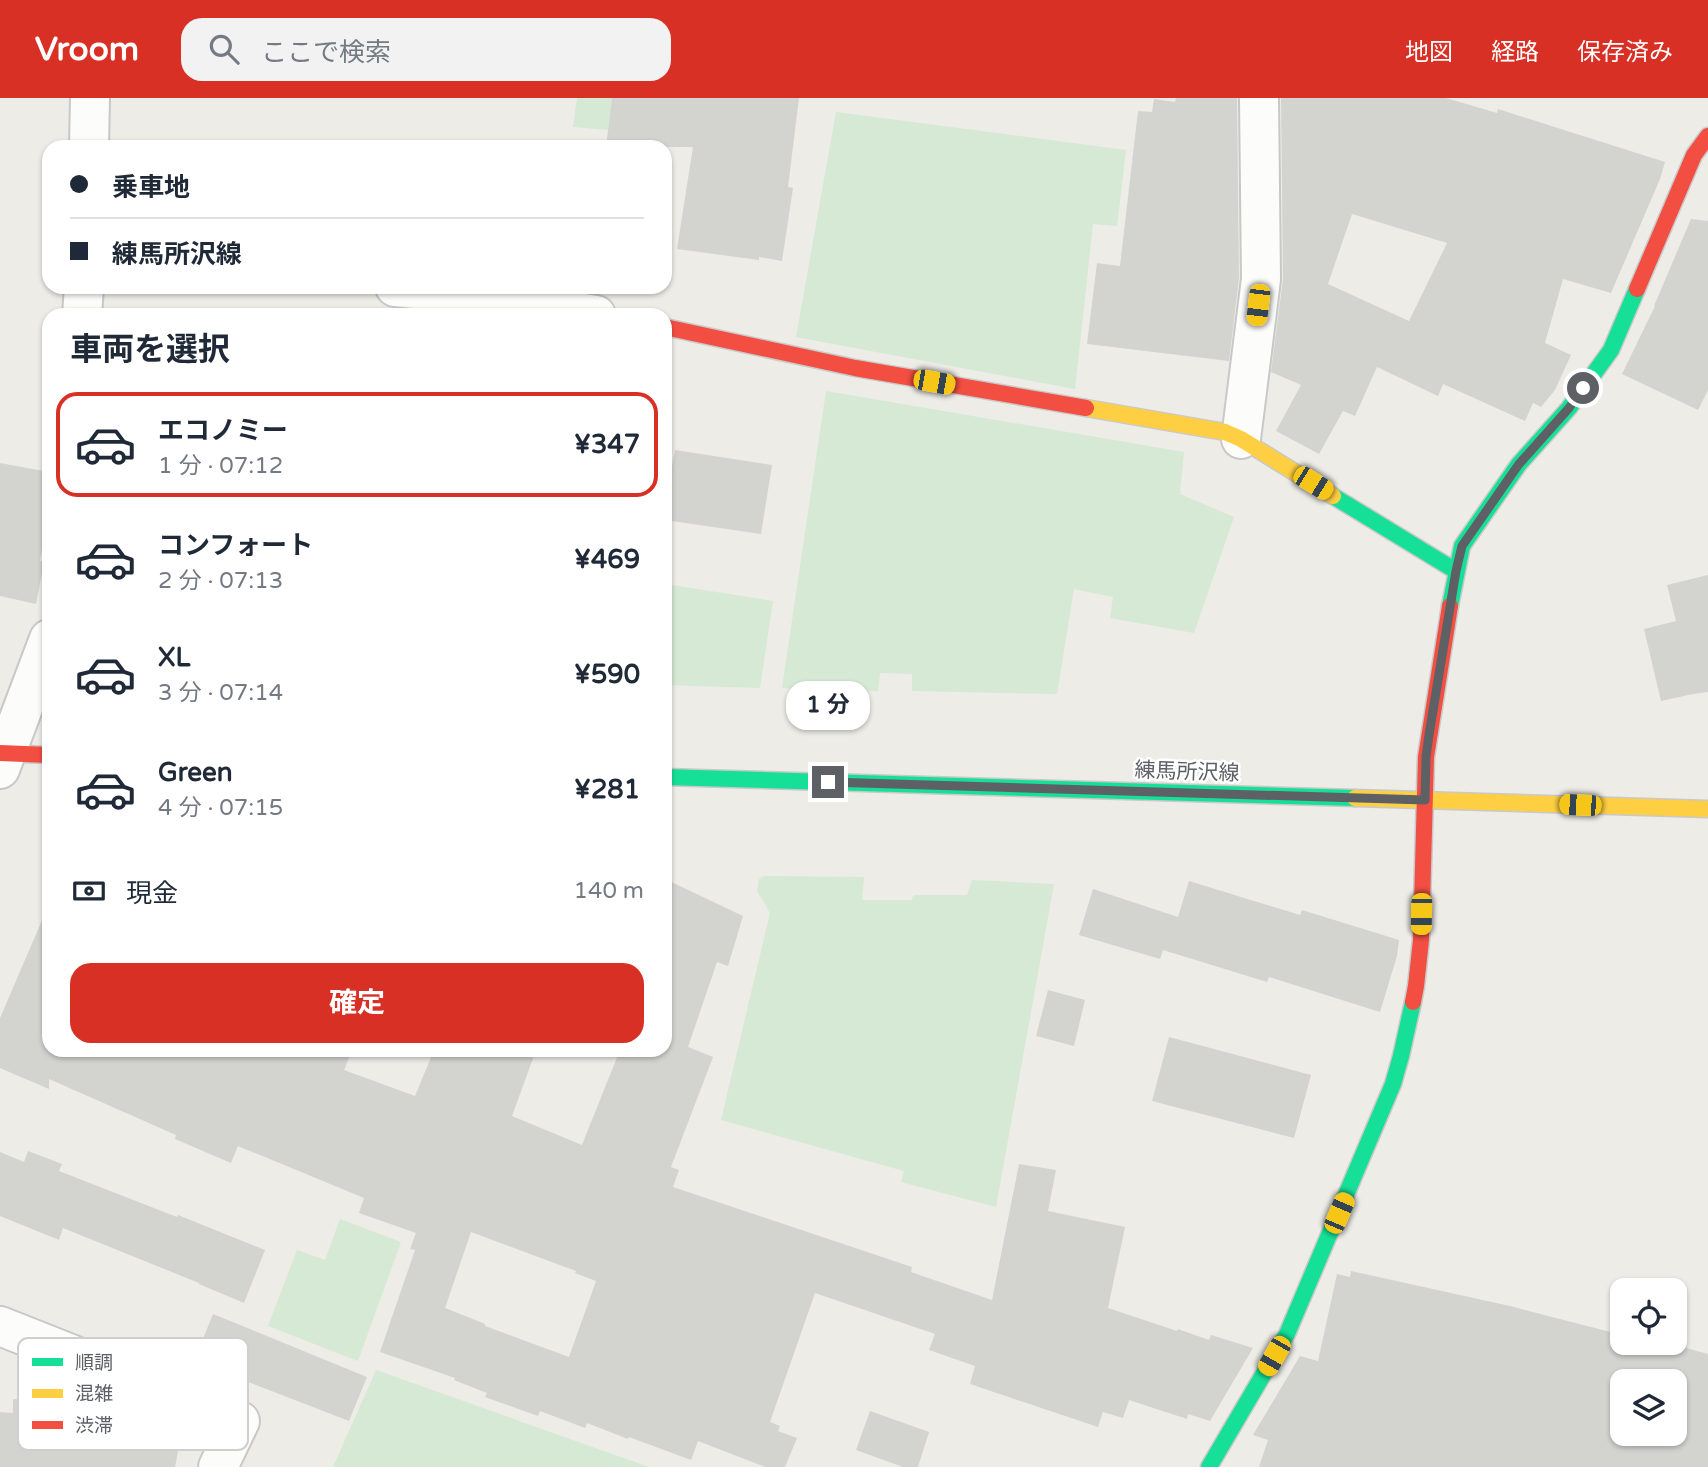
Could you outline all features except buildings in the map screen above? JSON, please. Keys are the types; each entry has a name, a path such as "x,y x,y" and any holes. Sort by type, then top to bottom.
{"street":[{"path":"89,140 90,98"},
{"path":"1241,439 1261,279 1259,98"},
{"path":"1209,1467 1287,1334 1393,1084 1401,1056 1416,986 1421,940 1426,757 1462,546 1519,464 1569,408 1611,350 1694,155 1708,136"},
{"path":"463,294 552,308"},
{"path":"672,329 855,368 1225,432 1241,439 1456,571"},
{"path":"42,657 2,758 42,755"},
{"name":"練馬所沢線","path":"672,777 1708,809"},
{"path":"0,1326 30,1338"},
{"path":"218,1467 226,1450"}],"green space":[{"path":"577,98 612,98 608,130 573,127"},
{"path":"836,112 1126,150 1117,226 1093,224 1075,389 796,337"},
{"path":"826,391 1184,452 1180,494 1234,517 1194,633 1110,618 1113,597 1074,589 1057,694 912,691 912,674 880,673 878,691 782,688"},
{"path":"672,585 773,601 760,688 672,685"},
{"path":"764,876 864,877 862,900 911,900 914,895 967,895 972,880 1054,884 996,1207 901,1182 904,1171 721,1120 770,913 757,891 759,879"},
{"path":"340,1219 401,1242 358,1361 268,1326 297,1250 325,1260"},
{"path":"376,1370 649,1467 333,1467"}],"traffic: fast":[{"path":"1450,606 1462,546 1519,464 1569,408 1611,350 1637,289"},
{"path":"1333,496 1456,571"},
{"path":"672,777 1355,798"},
{"path":"1209,1467 1287,1334 1393,1084 1413,1002"}],"traffic: slow":[{"path":"1086,408 1225,432 1241,439 1333,496"},
{"path":"1355,798 1708,809"}],"traffic: jam":[{"path":"1637,289 1694,155 1708,136"},
{"path":"672,329 855,368 1086,408"},
{"path":"1413,1002 1421,940 1426,757 1450,606"},
{"path":"0,753 42,755"}],"route":[{"path":"828,782 1425,800 1429,735 1462,546 1519,464 1569,408 1583,388"}]}
